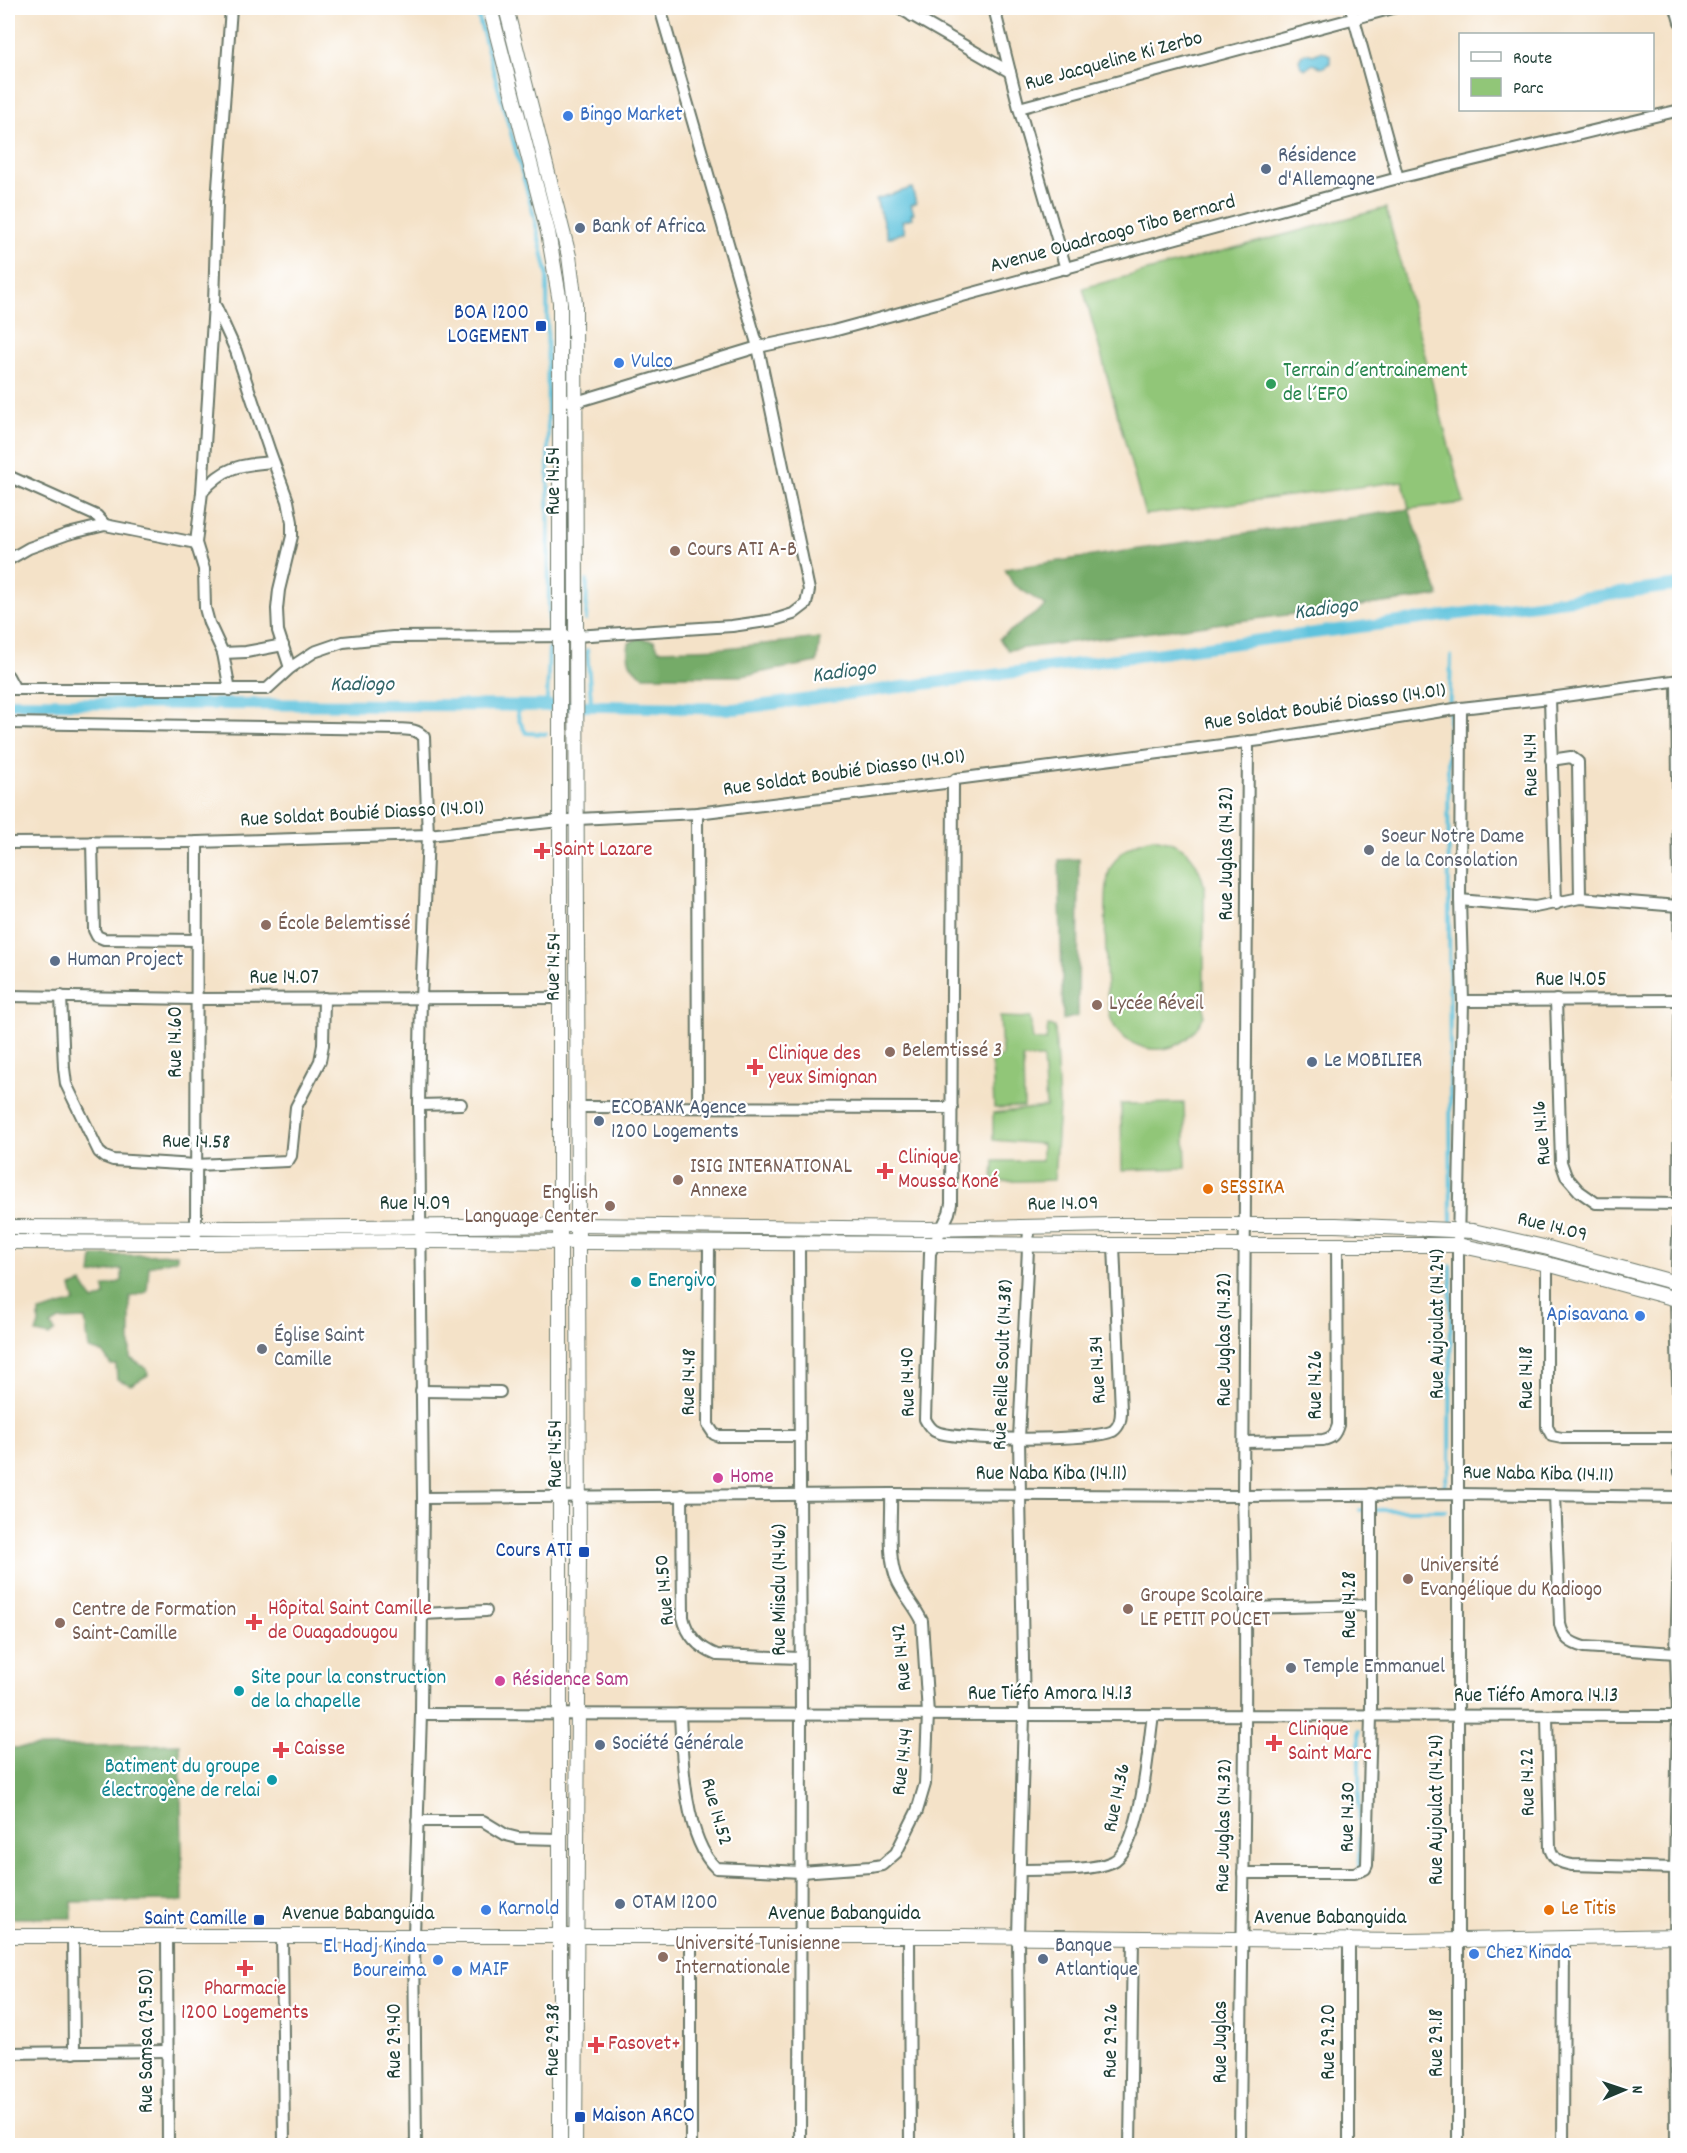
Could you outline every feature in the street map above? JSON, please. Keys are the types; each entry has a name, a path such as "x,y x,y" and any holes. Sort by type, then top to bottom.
{"street":[{"path":"230,690 223,653 209,623 205,608 204,569 196,543 202,492 214,304 217,201 231,8"},
{"name":"Rue 14.54","path":"490,8 548,232 560,302 559,1242"},
{"name":"Rue 14.54","path":"506,8 572,273 575,303 575,636 578,819 576,1107 579,1715 577,1936"},
{"path":"8,676 11,689 267,689 290,668 314,652 343,642 393,637 575,636 732,626 784,617 793,614 806,604 809,590 758,346 660,8"},
{"path":"899,8 1010,72"},
{"path":"912,16 928,8"},
{"path":"994,8 1019,108 1066,269"},
{"name":"Rue Jacqueline Ki Zerbo","path":"1019,108 1352,13 1394,8"},
{"path":"1676,8 1680,22"},
{"path":"1352,13 1398,178"},
{"name":"Avenue Ouadraogo Tibo Bernard","path":"559,401 576,402 758,346 833,331 1398,178 1680,110"},
{"path":"214,304 236,351 288,501 292,536 279,590 277,609 278,631 290,668"},
{"path":"202,492 217,476 249,464 273,462"},
{"path":"8,476 97,516 105,525"},
{"path":"8,560 29,548 68,534 105,525 196,543"},
{"path":"223,653 246,652 283,645"},
{"path":"1678,680 1680,998"},
{"name":"Rue Soldat Boubié Diasso (14.01)","path":"8,843 196,842 428,835 578,819 697,813 952,782 956,779 1068,763 1248,741 1461,708 1678,680"},
{"name":"Rue 14.14","path":"1550,698 1556,904"},
{"name":"Rue Aujoulat (14.24)","path":"1457,1940 1458,1245 1463,1001 1460,900 1461,708"},
{"name":"Rue 29.40","path":"8,723 413,730 424,737 428,835 419,1106 423,1498 421,1714 414,1935 416,2145"},
{"name":"Rue Juglas (14.32)","path":"1242,1939 1246,1715 1243,1496 1248,741"},
{"path":"1551,760 1571,757 1578,762 1580,898"},
{"path":"933,1244 949,1213 951,1204 952,782"},
{"path":"697,813 698,1106"},
{"path":"92,842 93,930 97,936 104,939 196,940"},
{"name":"Rue 14.60","path":"196,842 196,1243"},
{"path":"1460,900 1521,907 1556,904 1580,898 1678,906"},
{"name":"Rue 14.07","path":"8,996 196,999 560,998"},
{"name":"Rue 14.58","path":"61,996 66,1084 99,1152 113,1160 196,1165 288,1161 291,1156 296,1107 320,1061 323,1045 324,998"},
{"name":"Rue 14.05","path":"1463,1001 1680,998"},
{"name":"Rue 14.16","path":"1556,1000 1561,1162 1566,1176 1579,1191 1596,1203 1679,1204"},
{"path":"1680,1016 1678,1284 1680,1472"},
{"path":"419,1106 461,1104"},
{"path":"576,1107 952,1108"},
{"name":"Rue 14.09","path":"8,1227 577,1225 941,1228 1336,1225 1459,1229 1548,1248 1678,1284"},
{"name":"Rue Reille Soult (14.38)","path":"1020,2145 1018,1936 1024,1715 1019,1439 1029,1227"},
{"name":"Rue 14.09","path":"8,1242 419,1241 1246,1246 1458,1245 1547,1264 1678,1300"},
{"name":"Rue 29.38","path":"559,1242 560,2145"},
{"name":"Rue 14.48","path":"709,1242 711,1284 708,1425 714,1434 719,1436 800,1436"},
{"name":"Rue Miisdu (14.46)","path":"799,1243 800,2145"},
{"name":"Rue 14.40","path":"933,1244 930,1263 925,1419 935,1432 943,1434 1019,1439"},
{"name":"Rue 14.26","path":"1245,1442 1323,1440 1336,1434 1338,1425 1337,1244"},
{"name":"Rue 14.34","path":"1019,1439 1096,1436 1116,1429 1121,1421 1114,1245"},
{"name":"Rue 14.18","path":"1547,1264 1547,1426 1552,1436 1562,1438 1679,1438"},
{"path":"421,1391 500,1392"},
{"name":"Rue Naba Kiba (14.11)","path":"423,1498 891,1494 1243,1496 1555,1494 1680,1497"},
{"name":"Rue 14.42","path":"891,1494 893,1569 898,1583 922,1621 928,1714"},
{"name":"Rue 14.28","path":"1371,1494 1371,1716"},
{"path":"1555,1494 1560,1624 1565,1637 1572,1643 1584,1647 1676,1653"},
{"name":"Rue 14.50","path":"682,1495 683,1617 685,1628 695,1642 705,1651 717,1655 800,1658"},
{"path":"1676,2145 1678,1936 1676,1868 1679,1716 1676,1653 1680,1522"},
{"path":"1246,1608 1371,1605"},
{"path":"422,1614 486,1611"},
{"name":"Rue Tiéfo Amora 14.13","path":"421,1714 1679,1716"},
{"name":"Rue 14.52","path":"680,1714 686,1797 697,1833 710,1862 722,1870 801,1872"},
{"name":"Rue 14.44","path":"801,1872 882,1865 896,1853 922,1796 926,1768 928,1714"},
{"name":"Rue 14.36","path":"1020,1870 1101,1866 1114,1861 1122,1854 1136,1829 1153,1715"},
{"name":"Rue 14.30","path":"1243,1873 1354,1873 1365,1869 1369,1858 1371,1716"},
{"name":"Rue 14.22","path":"1547,1716 1551,1848 1555,1858 1564,1864 1676,1868"},
{"path":"417,1821 483,1821 506,1835 560,1839"},
{"name":"Avenue Babanguida","path":"8,1936 1018,1936 1457,1940 1678,1936"},
{"path":"73,1936 74,2053"},
{"name":"Rue Samsa (29.50)","path":"167,1936 168,2145"},
{"path":"282,1936 284,2145"},
{"name":"Rue 29.38","path":"574,2145 577,1936"},
{"path":"691,1936 691,2145"},
{"path":"909,1936 909,2145"},
{"name":"Rue 29.26","path":"1130,2145 1133,1938"},
{"path":"1563,2145 1564,1938"},
{"name":"Rue Juglas","path":"1240,2145 1242,1939"},
{"name":"Rue 29.20","path":"1349,1939 1349,2145"},
{"name":"Rue 29.18","path":"1457,1940 1458,2145"},
{"path":"8,2053 168,2051"}],"green space":[{"name":"Terrain d´entrainement de l´EFO","path":"1386,208 1464,503 1409,509 1403,481 1145,515 1083,288"},
{"path":"1409,509 1439,596 1008,650 999,639 1046,606 1013,584 1005,569"},
{"path":"638,638 654,641 659,650 725,648 820,638 817,662 742,676 644,676 632,667 628,654 629,643"},
{"path":"1153,838 1173,843 1187,852 1197,865 1204,885 1204,1016 1185,1040 1167,1048 1157,1049 1129,1041 1115,1028 1111,1019 1107,990 1106,943 1106,896 1110,869 1127,848"},
{"path":"1079,859 1078,1016 1063,1020 1059,860"},
{"path":"1000,1017 1030,1018 1033,1040 1046,1041 1048,1026 1055,1027 1059,1106 1054,1180 993,1182 994,1161 1042,1161 1042,1144 993,1140 993,1113 1046,1107 1043,1058 1023,1058 1024,1107 994,1108 992,1061 1002,1056"},
{"path":"1184,1103 1186,1168 1122,1170 1121,1104"},
{"path":"177,1254 177,1259 149,1266 147,1292 130,1297 130,1358 147,1369 148,1375 131,1385 117,1379 116,1365 111,1365 103,1353 89,1349 85,1319 59,1320 51,1325 55,1331 49,1336 36,1333 39,1312 75,1302 71,1287 82,1283 93,1301 105,1296 104,1287 122,1281 122,1269 91,1275 93,1256"},
{"path":"180,1744 183,1901 72,1902 72,1918 8,1918 8,1748"}],"water":[{"path":"1322,51 1330,55 1330,63 1322,68 1313,64 1306,69 1301,67 1299,60 1302,55 1307,53 1313,55"},
{"path":"912,188 916,203 911,205 914,213 911,214 912,218 902,221 905,232 888,238 876,199"}],"waterway":[{"path":"476,8 533,212 547,273 549,630"},
{"path":"586,620 587,581"},
{"name":"Kadiogo","path":"8,703 607,706 734,709 1680,585"},
{"path":"544,706 547,701 549,649"},
{"path":"587,650 591,701 595,706"},
{"path":"1451,656 1448,757 1451,1226"},
{"path":"516,706 519,720 526,733 546,734"},
{"path":"1444,1487 1450,1465 1451,1266"},
{"path":"1360,1510 1446,1510"},
{"path":"1359,1731 1359,1868"}],"place":[{"name":"Bingo Market","path":"568,116"},
{"name":"Résidence d'Allemagne","path":"1266,169"},
{"name":"Bank of Africa","path":"580,228"},
{"name":"BOA 1200 LOGEMENT","path":"541,326"},
{"name":"Vulco","path":"619,363"},
{"name":"Terrain d´entrainement de l´EFO","path":"1271,384"},
{"name":"Cours ATI A-B","path":"675,551"},
{"name":"Soeur Notre Dame de la Consolation","path":"1369,850"},
{"name":"Saint Lazare","path":"542,851"},
{"name":"École Belemtissé","path":"266,925"},
{"name":"Human Project","path":"55,961"},
{"name":"Lycée Réveil","path":"1097,1005"},
{"name":"Belemtissé 3","path":"890,1052"},
{"name":"Le MOBILIER","path":"1312,1062"},
{"name":"Clinique des yeux Simignan","path":"755,1067"},
{"name":"ECOBANK Agence 1200 Logements","path":"599,1121"},
{"name":"Clinique Moussa Koné","path":"885,1171"},
{"name":"ISIG INTERNATIONAL Annexe","path":"678,1180"},
{"name":"SESSIKA","path":"1208,1189"},
{"name":"English Language Center","path":"610,1206"},
{"name":"Energivo","path":"636,1282"},
{"name":"Apisavana","path":"1640,1316"},
{"name":"Église Saint Camille","path":"262,1349"},
{"name":"Home","path":"718,1478"},
{"name":"Cours ATI","path":"584,1552"},
{"name":"Université Evangélique du Kadiogo","path":"1408,1579"},
{"name":"Groupe Scolaire LE PETIT POUCET","path":"1128,1609"},
{"name":"Hôpital Saint Camille de Ouagadougou","path":"254,1622"},
{"name":"Centre de Formation Saint-Camille","path":"60,1623"},
{"name":"Temple Emmanuel","path":"1291,1668"},
{"name":"Résidence Sam","path":"500,1681"},
{"name":"Site pour la construction de la chapelle","path":"239,1691"},
{"name":"Clinique Saint Marc","path":"1274,1743"},
{"name":"Société Générale","path":"600,1745"},
{"name":"Caisse","path":"281,1750"},
{"name":"Batiment du groupe électrogène de relai","path":"272,1780"},
{"name":"OTAM 1200","path":"620,1904"},
{"name":"Karnold","path":"486,1910"},
{"name":"Le Titis","path":"1549,1910"},
{"name":"Saint Camille","path":"259,1920"},
{"name":"Chez Kinda","path":"1474,1954"},
{"name":"Université Tunisienne Internationale","path":"663,1957"},
{"name":"Banque Atlantique","path":"1043,1959"},
{"name":"El Hadj Kinda Boureima","path":"438,1960"},
{"name":"Pharmacie 1200 Logements","path":"245,1968"},
{"name":"MAIF","path":"457,1971"},
{"name":"Fasovet+","path":"596,2045"},
{"name":"Maison ARCO","path":"580,2117"}]}
